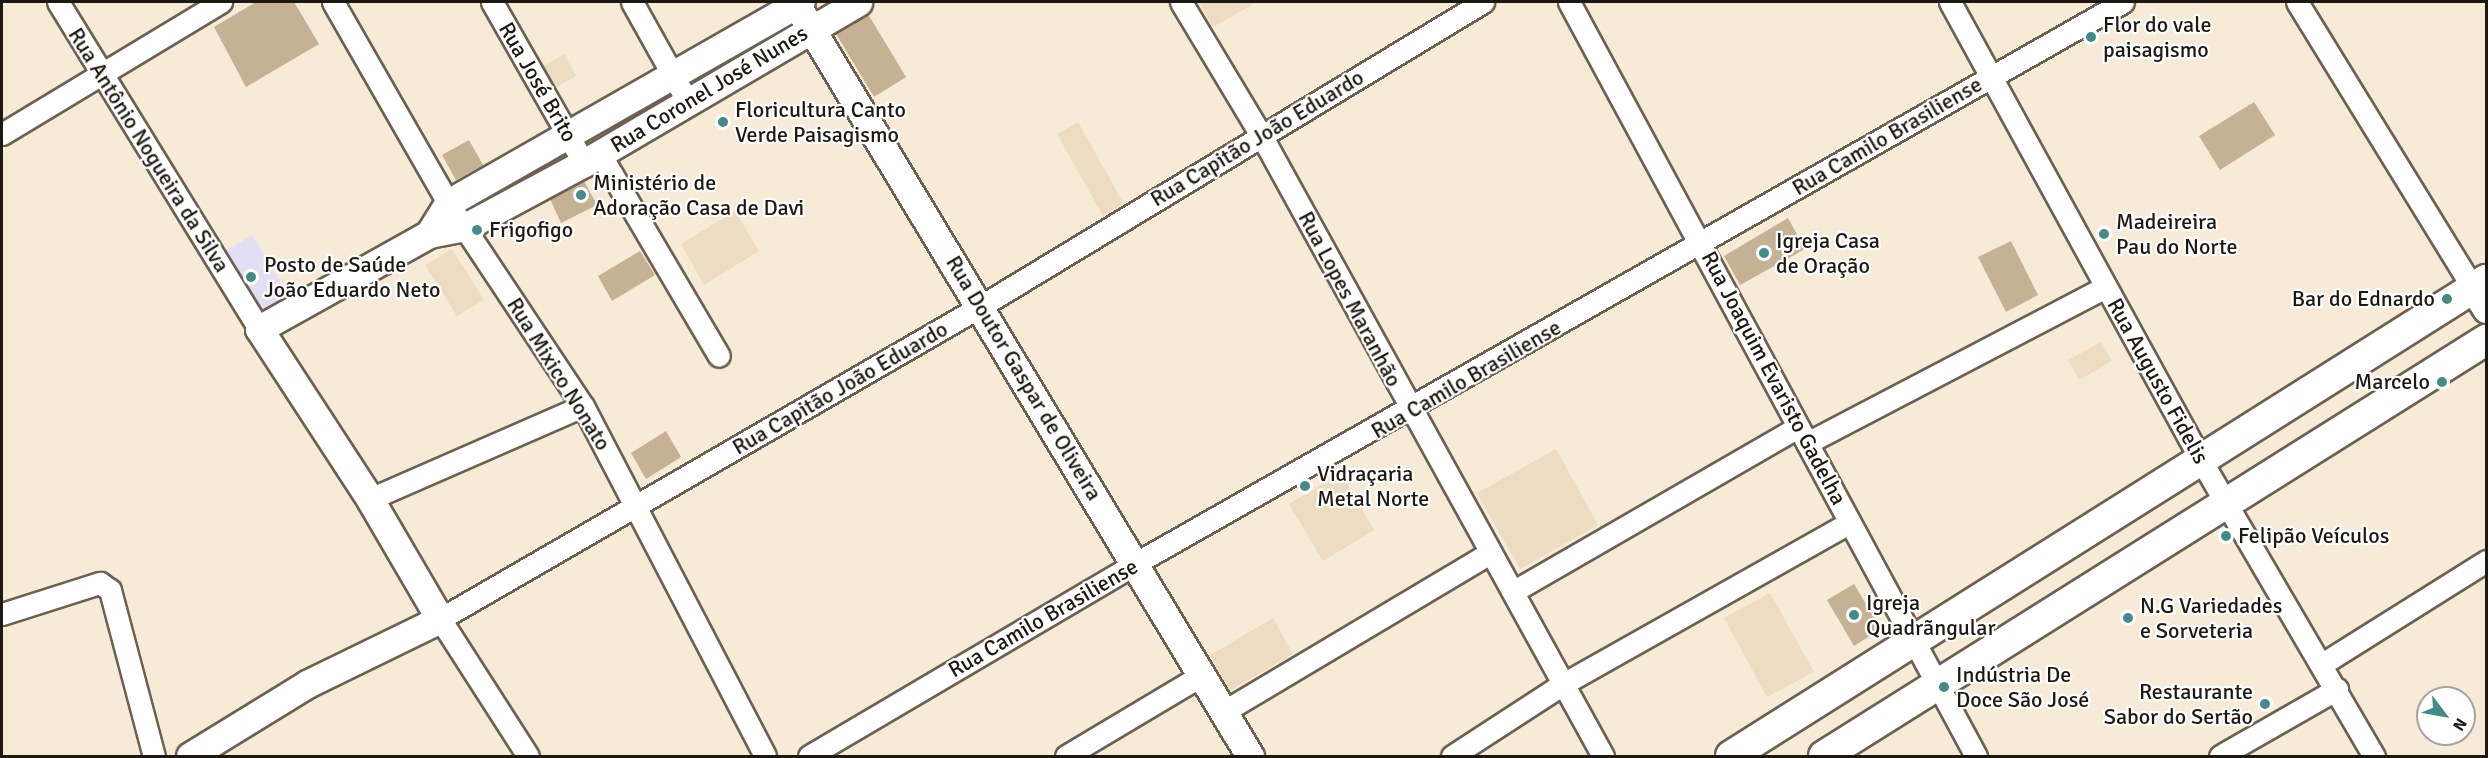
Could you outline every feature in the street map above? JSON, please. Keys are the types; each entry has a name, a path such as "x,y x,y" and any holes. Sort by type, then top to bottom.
{"main road":[{"path":"1731,756 2202,462 2482,292"},
{"path":"1824,756 2227,506 2487,340"}],"street":[{"name":"Rua Antônio Nogueira da Silva","path":"58,2 259,329"},
{"path":"2,134 102,71 221,2"},
{"name":"Rua Mixico Nonato","path":"333,2 448,203 583,406 634,509 765,756"},
{"name":"Rua José Brito","path":"492,2 568,135 592,159 719,356"},
{"path":"633,2 689,104"},
{"name":"Rua Coronel José Nunes","path":"448,203 798,2"},
{"name":"Rua Doutor Gaspar de Oliveira","path":"798,2 812,29 1136,563 1200,676 1250,756"},
{"name":"Rua Coronel José Nunes","path":"429,234 465,227 592,159 689,104 858,2"},
{"name":"Rua Lopes Maranhão","path":"1181,2 1261,135 1410,411 1514,591 1602,756"},
{"name":"Rua Capitão João Eduardo","path":"440,619 634,509 981,306 1483,2"},
{"name":"Rua Joaquim Evaristo Gadelha","path":"1569,2 1702,242 1849,523 1940,685 1976,756"},
{"name":"Rua Augusto Fidelis","path":"1950,2 1993,76 2202,462 2374,756"},
{"name":"Rua Camilo Brasiliense","path":"808,756 1136,563 1410,411 2123,2"},
{"path":"2297,2 2482,292"},
{"path":"448,203 429,234 259,329 370,499 440,619 528,756"},
{"path":"1514,591 1803,435 2106,287"},
{"path":"370,499 583,406"},
{"path":"1452,756 1563,684 1849,523"},
{"path":"1223,712 1490,553"},
{"path":"2322,664 2487,561"},
{"path":"2,614 100,583 110,590 154,756"},
{"path":"190,756 307,684 440,619"},
{"path":"1066,756 1200,676"},
{"path":"2220,756 2337,690"}],"shaded area":[{"path":"1199,2 1257,2 1213,27"},
{"path":"564,54 576,76 553,89 542,67"},
{"path":"1078,122 1124,204 1103,216 1057,134"},
{"path":"735,211 759,251 704,285 681,244"},
{"name":"Posto de Saúde João Eduardo Neto","path":"252,235 289,296 251,319 214,258"},
{"path":"452,249 484,300 457,316 425,265"},
{"path":"2101,342 2112,361 2079,380 2068,360"},
{"path":"1556,449 1598,525 1520,569 1477,493"},
{"path":"1341,473 1374,530 1323,561 1289,504"},
{"path":"1770,593 1814,672 1767,697 1724,618"},
{"path":"1273,618 1293,654 1229,691 1209,656"}],"building":[{"path":"256,2 294,2 319,44 246,87 214,27"},
{"path":"868,14 906,77 874,97 836,34"},
{"path":"2254,102 2275,135 2220,170 2199,136"},
{"path":"469,140 483,165 456,180 442,155"},
{"path":"584,181 597,205 561,223 550,199"},
{"name":"Igreja Casa de Oração","path":"1788,218 1805,249 1740,285 1724,256"},
{"path":"2011,241 2038,295 2006,312 1978,257"},
{"path":"640,251 655,275 612,301 598,276"},
{"path":"666,431 681,457 646,479 631,453"},
{"name":"Igreja Quadrãngular","path":"1854,584 1881,629 1854,646 1827,600"}],"place":[{"name":"Flor do vale paisagismo","path":"2091,37"},
{"name":"Floricultura Canto Verde Paisagismo","path":"723,122"},
{"name":"Ministério de Adoração Casa de Davi","path":"581,195"},
{"name":"Frigofigo","path":"477,230"},
{"name":"Madeireira Pau do Norte","path":"2104,234"},
{"name":"Igreja Casa de Oração","path":"1764,253"},
{"name":"Posto de Saúde João Eduardo Neto","path":"251,277"},
{"name":"Bar do Ednardo","path":"2447,299"},
{"name":"Marcelo","path":"2442,382"},
{"name":"Vidraçaria Metal Norte","path":"1305,486"},
{"name":"Felipão Veículos","path":"2226,536"},
{"name":"Igreja Quadrãngular","path":"1854,615"},
{"name":"N.G Variedades e Sorveteria","path":"2128,618"},
{"name":"Indústria De Doce São José","path":"1944,687"},
{"name":"Restaurante Sabor do Sertão","path":"2265,704"}]}
